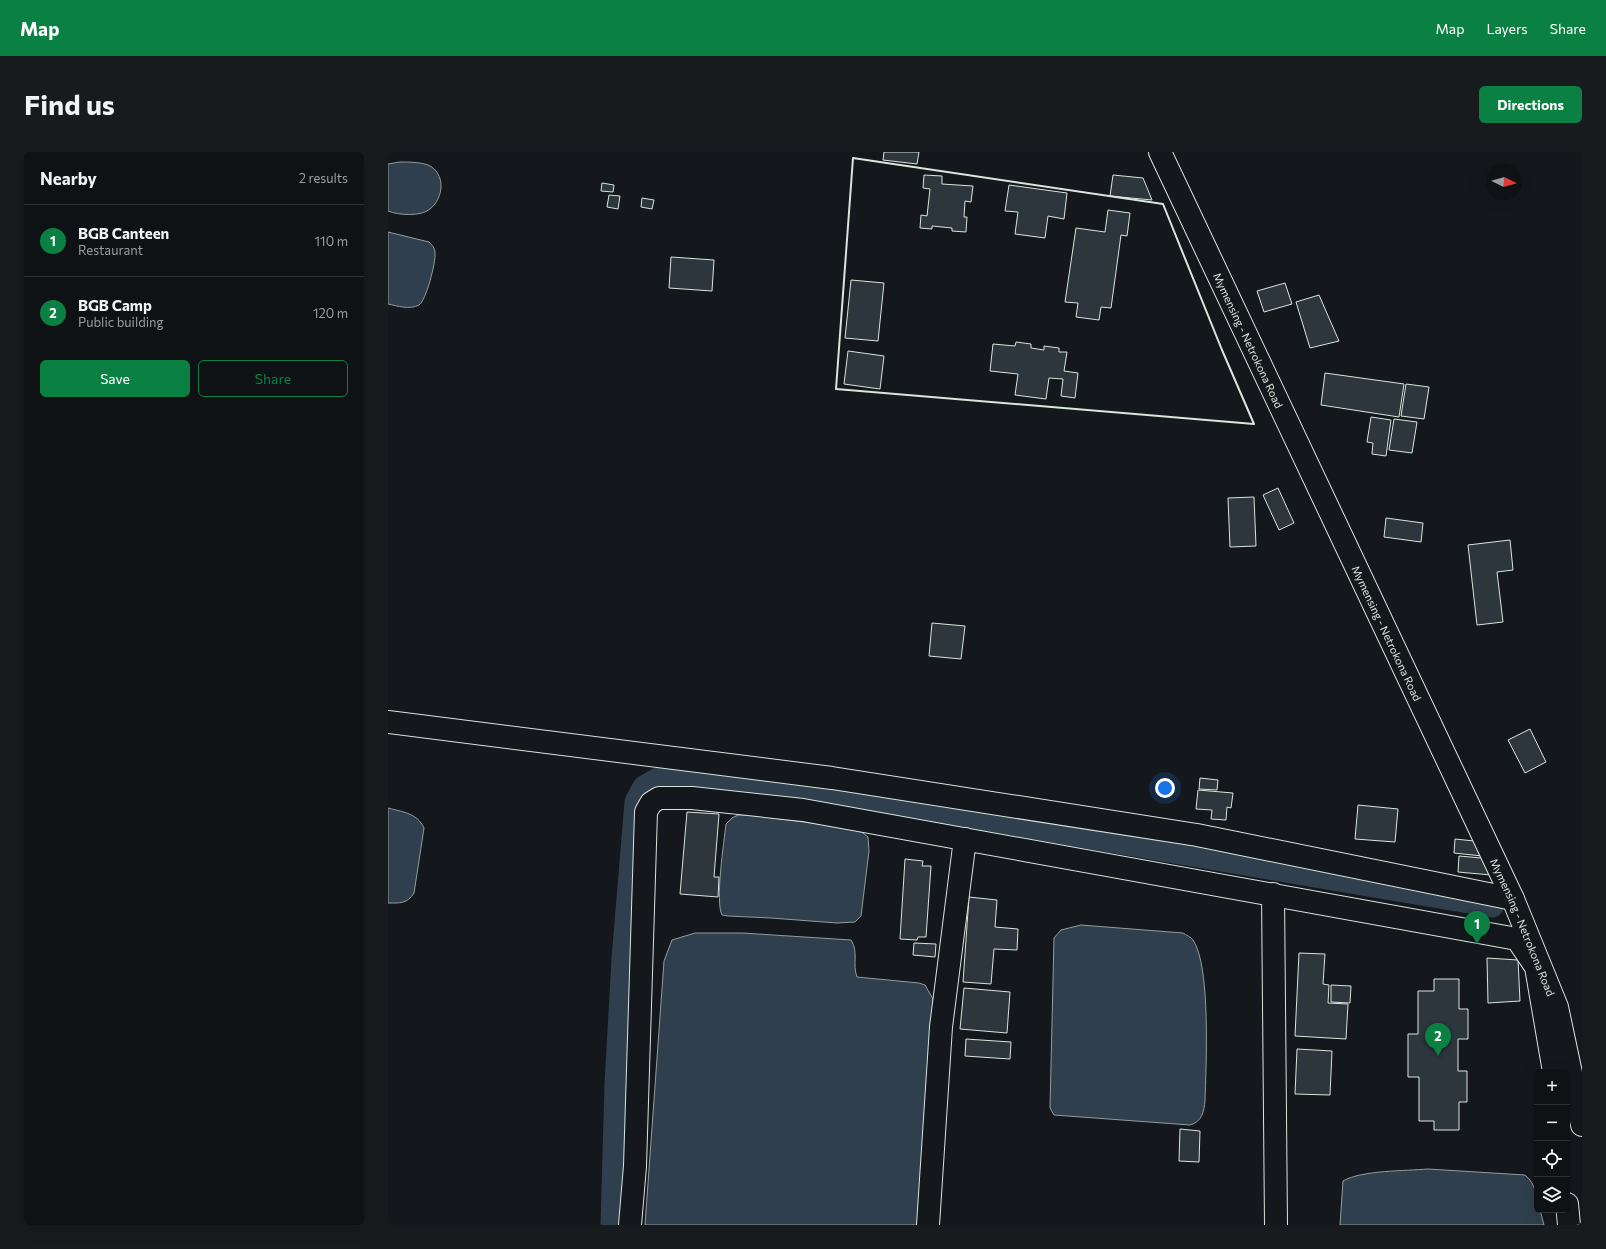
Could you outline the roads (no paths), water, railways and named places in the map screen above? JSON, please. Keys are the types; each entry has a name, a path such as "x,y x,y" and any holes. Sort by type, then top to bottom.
{"street":[{"name":"Mymensing - Netrokona Road","path":"1160,152 1513,899 1557,1007 1582,1125"},
{"path":"388,722 644,753 902,789 1197,836 1513,899"},
{"path":"630,1225 635,1166 646,812 651,803 660,798 692,798 804,810 1517,939 1536,968 1553,1069"},
{"path":"928,1225 941,1027 965,839"},
{"path":"1273,894 1276,1225"},
{"path":"1568,1213 1569,1225"}],"water":[{"path":"400,162 425,164 434,169 438,174 441,186 438,199 426,212 415,214 398,214 388,211 388,164"},
{"path":"388,232 429,242 432,245 435,253 434,264 425,296 419,305 404,307 388,304"},
{"path":"388,808 413,816 418,819 424,828 414,893 409,899 400,903 388,903"},
{"path":"738,815 749,815 858,829 868,837 869,851 861,916 855,922 837,923 722,915 719,898 726,824"},
{"path":"1081,925 1183,933 1193,940 1199,953 1203,971 1206,1018 1205,1105 1202,1116 1194,1124 1190,1125 1054,1115 1050,1108 1054,938 1061,930"},
{"path":"695,933 742,933 851,940 855,949 855,967 857,977 919,983 925,985 933,999 918,1225 645,1225 664,961 672,940"},
{"path":"1428,1169 1525,1175 1534,1186 1534,1213 1541,1213 1544,1225 1340,1225 1343,1181 1351,1177 1361,1175"}],"waterway":[{"path":"612,1225 616,1084 623,959 636,802 644,787 658,779 683,778 963,816 1492,906"}],"place":[{"name":"BGB Canteen","path":"1477,944"},
{"name":"BGB Camp","path":"1438,1056"}]}
